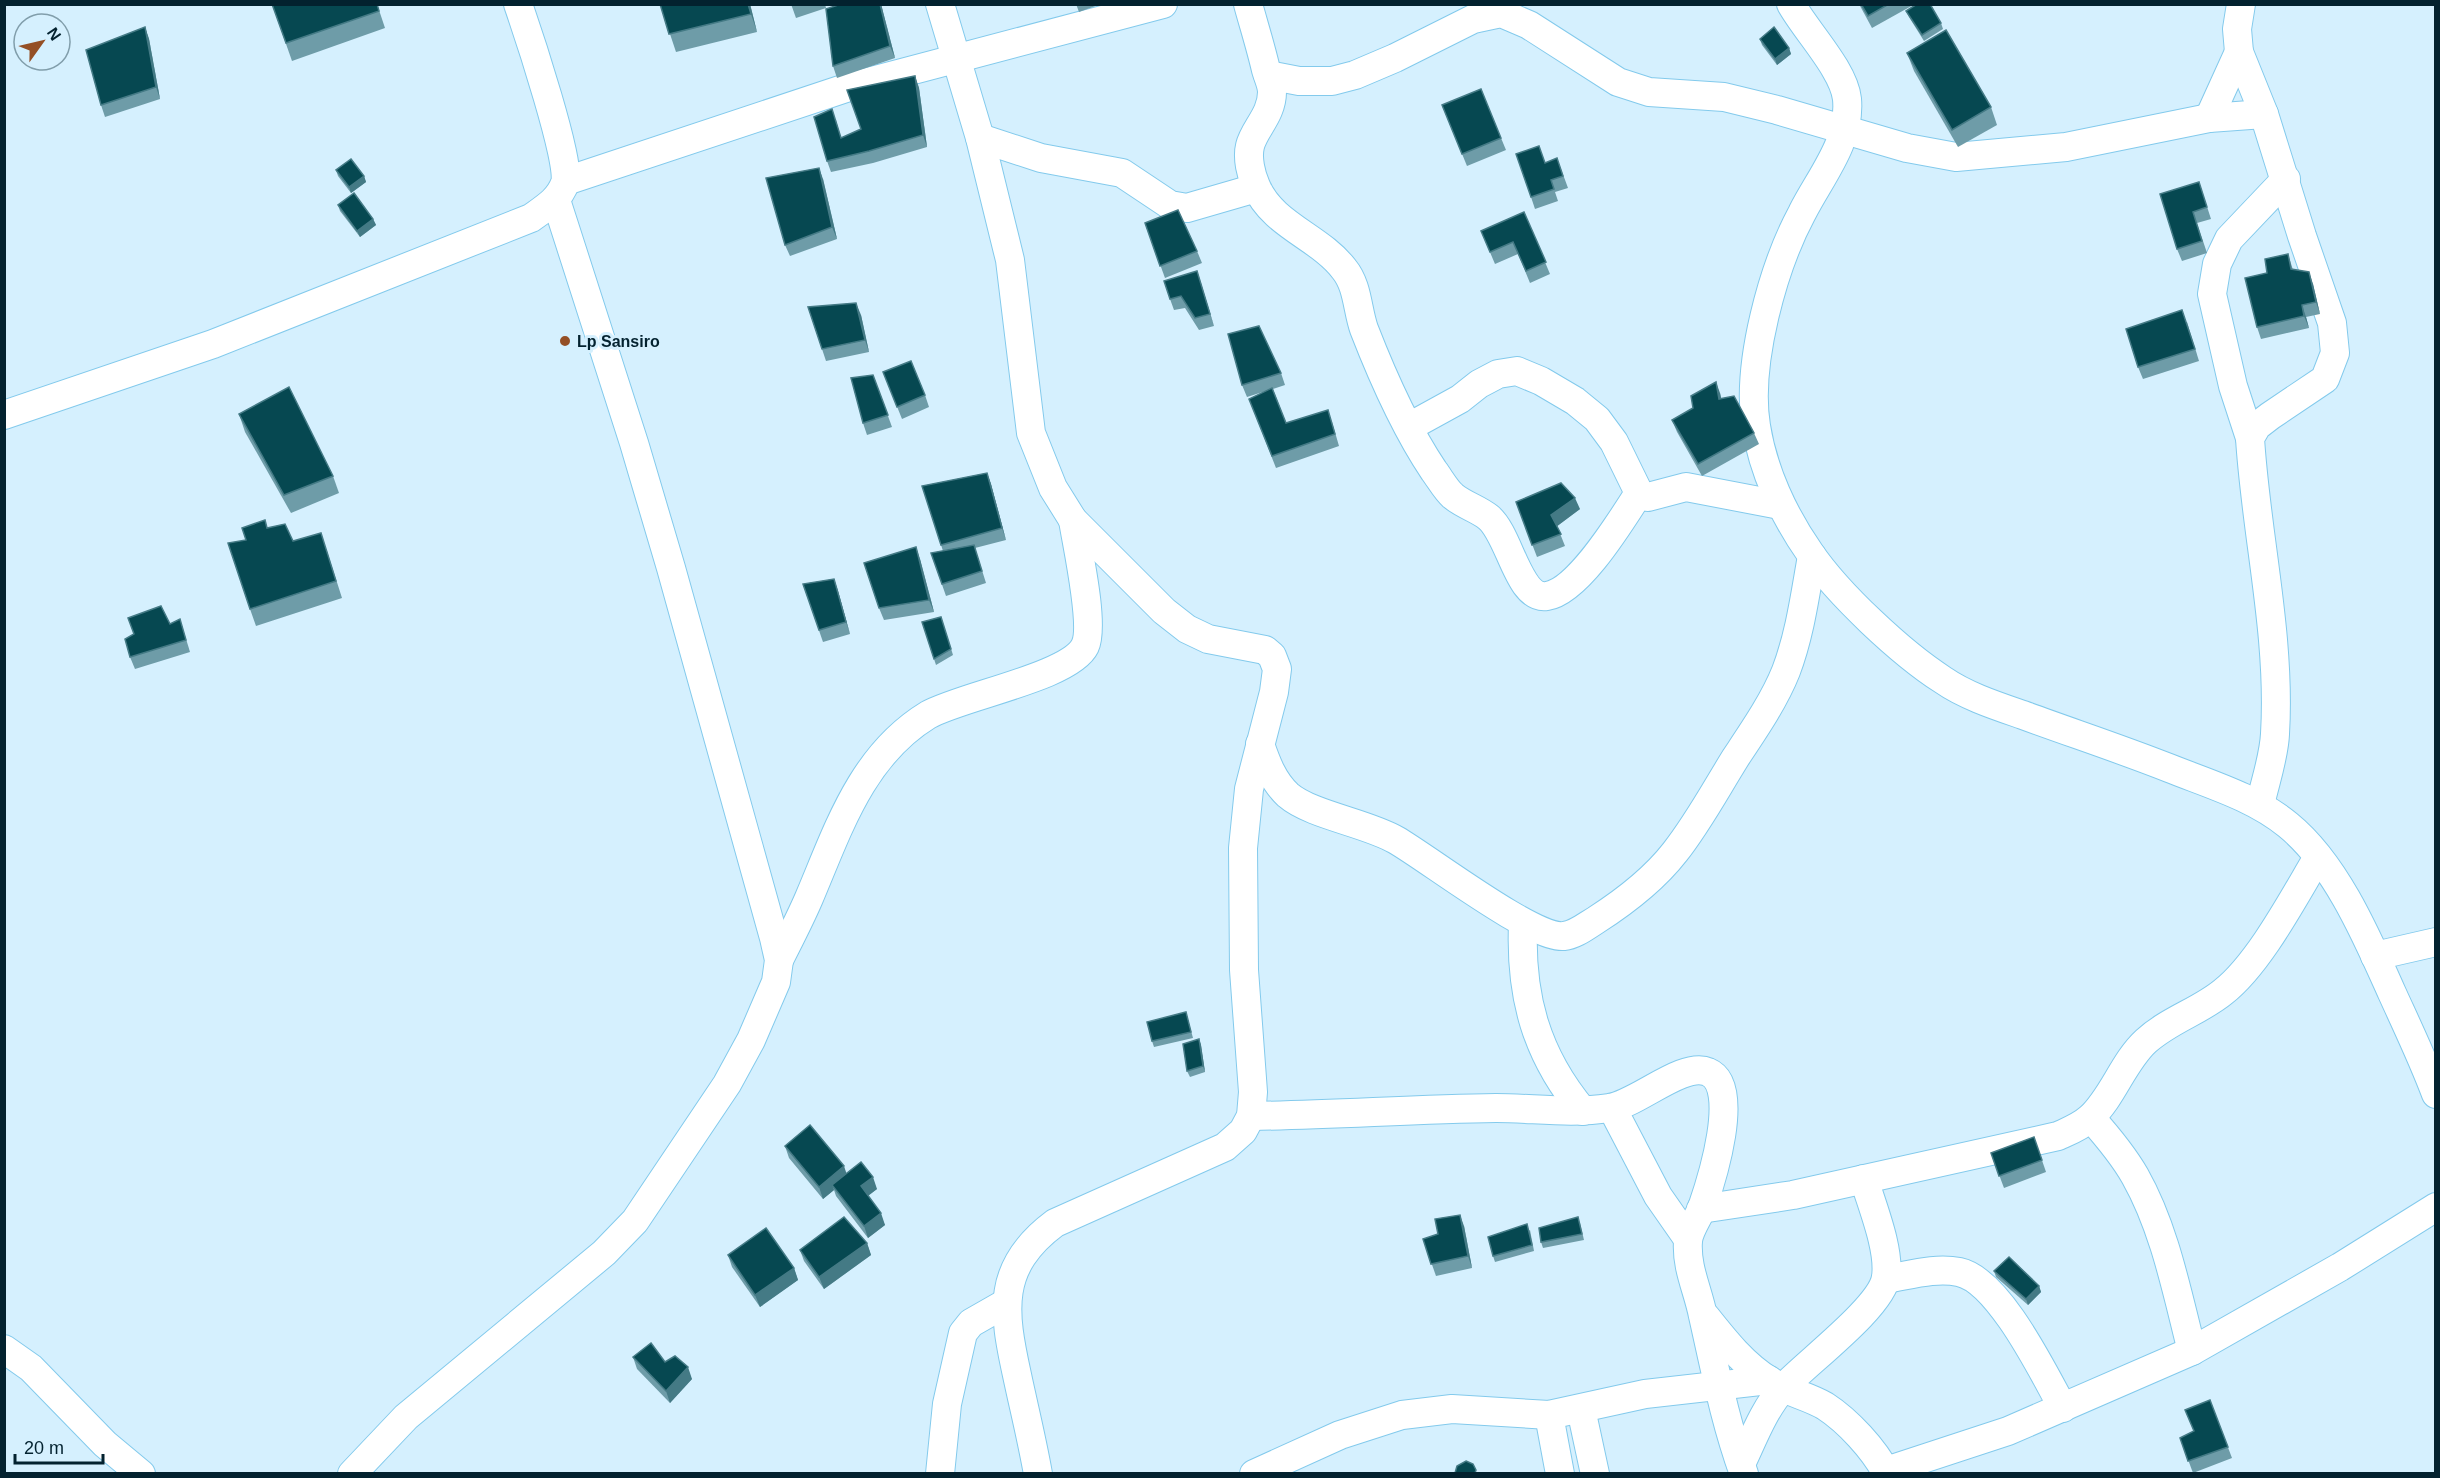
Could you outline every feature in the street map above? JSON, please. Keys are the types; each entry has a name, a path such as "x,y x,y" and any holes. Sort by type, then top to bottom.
{"street":[{"path":"518,4 562,150 561,190 681,602 779,960"},
{"path":"940,4 980,138 1010,260 1031,433 1053,488 1072,520 1164,611 1187,629 1208,639 1265,650 1272,656 1277,669 1274,692 1249,789 1243,848 1244,970 1253,1092 1251,1116 1243,1131 1225,1147 1055,1223 1035,1238 1019,1259 1009,1286 1006,1304 1007,1329 1038,1473"},
{"path":"4,415 213,344 531,218 561,190 849,87 1163,4"},
{"path":"1248,4 1272,91 1269,108 1250,145 1250,169 1256,188 1276,214 1333,256 1346,270 1353,286 1363,326 1383,376 1422,454 1452,496 1488,516 1498,527 1525,586 1535,595 1547,596 1559,591 1595,558 1639,493"},
{"path":"2241,4 2237,29 2239,52 2264,114 2332,323 2335,353 2325,379 2257,426 2250,438"},
{"path":"1797,6 1835,68 1847,95 1846,129 1801,214 1779,262 1755,364 1755,425 1780,505 1812,556 1853,603 1902,649 1945,682 2000,707 2137,756 2260,805 2290,826 2318,857 2339,888 2375,956 2424,1062 2436,1094"},
{"path":"1268,75 1299,81 1332,81 1355,75 1473,19 1501,13 1529,25 1618,82 1649,92 1724,97 1908,148 1956,158 2066,147 2209,118 2264,114"},
{"path":"2209,118 2239,52"},
{"path":"980,138 1041,158 1122,173 1170,205 1187,208 1256,188"},
{"path":"2260,805 2275,736 2275,651 2258,525 2250,438 2233,386 2212,294 2217,264 2229,239 2286,180"},
{"path":"1409,427 1460,399 1479,384 1498,374 1517,371 1575,400 1598,419 1614,442 1639,493 1648,497 1686,487 1780,505"},
{"path":"352,1473 414,1411 604,1253 635,1221 727,1084 768,1005 776,982 779,960 851,800 875,763 898,737 929,715 961,701 1049,671 1071,660 1084,647 1089,629 1072,520"},
{"path":"1260,744 1269,767 1289,795 1308,806 1395,839 1523,924 1547,934 1563,937 1576,932 1637,890 1674,854 1750,736 1785,672 1801,625 1812,556"},
{"path":"1701,1209 1793,1195 2058,1136 2077,1127 2091,1118 2145,1041 2225,991 2249,964 2277,925 2318,857"},
{"path":"1523,924 1524,984 1532,1021 1547,1058 1564,1088 1583,1111"},
{"path":"2375,956 2436,942"},
{"path":"1251,1116 1497,1108 1583,1111 1612,1108 1694,1069 1710,1072 1721,1084 1723,1119 1716,1163 1701,1209 1688,1239 1690,1272 1702,1313 1718,1386 1743,1469"},
{"path":"1612,1108 1658,1196 1688,1239"},
{"path":"2091,1118 2123,1157 2144,1193 2155,1219 2174,1281 2192,1351"},
{"path":"1743,1469 1776,1384 1872,1305 1886,1279 1885,1251 1864,1179"},
{"path":"1702,1313 1739,1356 1776,1384 1824,1406 1840,1419 1872,1452 1886,1472 1997,1435 2192,1351 2340,1267 2436,1207"},
{"path":"1886,1279 1932,1271 1960,1272 1976,1278 1995,1296 2063,1408"},
{"path":"939,1473 947,1404 963,1333 980,1317 1006,1304"},
{"path":"4,1349 31,1368 105,1444 141,1473"},
{"path":"1254,1473 1340,1435 1402,1415 1452,1409 1549,1415 1645,1394 1718,1386 1776,1384"},
{"path":"1581,1409 1595,1473"},
{"path":"1549,1415 1560,1473"}],"building":[{"path":"272,4 377,4 379,11 286,43"},
{"path":"660,4 748,4 751,14 669,34"},
{"path":"841,4 880,4 890,46 833,66 826,9"},
{"path":"1861,4 1889,4 1868,16"},
{"path":"1917,4 1930,4 1941,23 1922,35 1906,11"},
{"path":"145,27 156,87 101,105 86,50"},
{"path":"1774,27 1789,48 1775,59 1760,39"},
{"path":"1946,30 1991,107 1952,130 1907,53"},
{"path":"915,76 923,135 827,161 814,117 832,109 841,138 861,129 847,90"},
{"path":"1481,89 1501,138 1462,154 1442,105"},
{"path":"1539,146 1545,163 1557,158 1563,176 1551,180 1554,189 1531,197 1516,154"},
{"path":"351,159 364,176 349,187 336,170"},
{"path":"819,168 832,227 785,245 766,178"},
{"path":"2199,182 2207,207 2193,212 2202,241 2177,249 2160,194"},
{"path":"354,193 373,219 357,231 338,205"},
{"path":"1178,210 1197,251 1160,266 1145,223"},
{"path":"1524,212 1546,262 1526,271 1513,242 1490,252 1481,231"},
{"path":"2288,254 2291,269 2309,272 2316,302 2302,305 2304,316 2257,327 2245,278 2267,273 2265,259"},
{"path":"1197,271 1210,314 1195,318 1181,296 1170,299 1164,281"},
{"path":"856,303 865,340 822,349 808,307"},
{"path":"2182,310 2195,349 2138,367 2126,329"},
{"path":"1259,326 1281,373 1242,385 1228,334"},
{"path":"911,361 925,395 897,407 883,372"},
{"path":"873,375 888,415 863,423 851,378"},
{"path":"1716,382 1719,399 1734,396 1754,433 1698,464 1672,420 1693,408 1691,396"},
{"path":"289,387 333,476 284,495 239,414"},
{"path":"1272,388 1286,423 1328,410 1335,434 1272,456 1249,399"},
{"path":"987,473 1002,528 941,545 922,486"},
{"path":"1561,483 1575,498 1551,515 1561,534 1532,545 1516,502"},
{"path":"265,520 267,528 285,524 293,541 321,533 336,581 250,609 228,543 246,540 242,528"},
{"path":"974,545 982,571 942,584 931,553"},
{"path":"916,547 929,600 879,608 864,563"},
{"path":"834,579 846,622 819,630 803,584"},
{"path":"161,606 170,624 180,619 186,640 130,657 125,639 134,634 128,618"},
{"path":"941,617 951,649 934,659 922,622"},
{"path":"1186,1012 1191,1032 1152,1041 1147,1022"},
{"path":"1199,1039 1203,1066 1187,1071 1183,1044"},
{"path":"810,1125 844,1166 819,1187 785,1146"},
{"path":"2034,1137 2042,1160 1999,1176 1991,1153"},
{"path":"861,1162 873,1177 861,1186 881,1213 864,1226 832,1185"},
{"path":"1460,1215 1468,1256 1431,1264 1423,1239 1438,1234 1435,1219"},
{"path":"844,1217 867,1243 819,1277 800,1250"},
{"path":"1578,1217 1582,1234 1541,1242 1539,1228"},
{"path":"1527,1224 1532,1245 1493,1256 1488,1237"},
{"path":"766,1228 794,1268 755,1295 728,1255"},
{"path":"2009,1257 2039,1286 2026,1299 1994,1271"},
{"path":"651,1343 665,1362 675,1356 688,1367 666,1391 633,1357"},
{"path":"2210,1400 2228,1447 2188,1461 2180,1438 2194,1431 2185,1410"},
{"path":"1466,1461 1473,1464 1475,1473 1455,1473 1457,1466"}],"place":[{"name":"Lp Sansiro","path":"565,341"}]}
